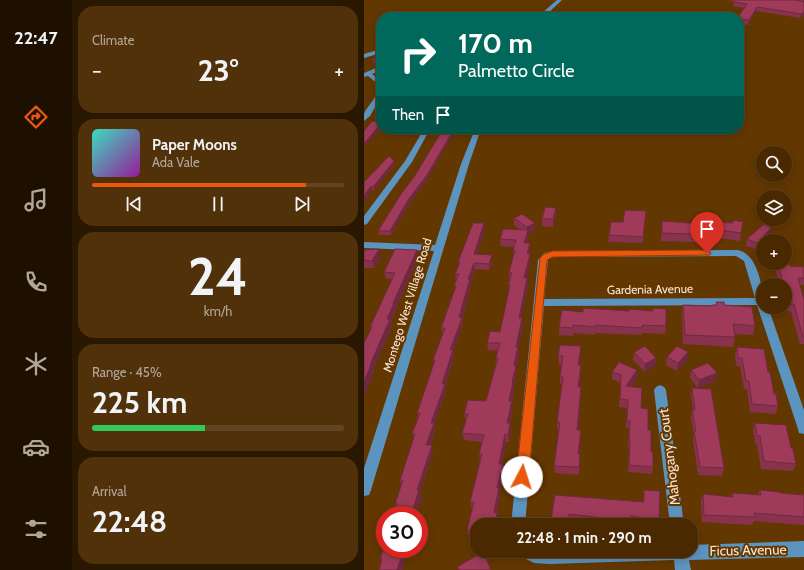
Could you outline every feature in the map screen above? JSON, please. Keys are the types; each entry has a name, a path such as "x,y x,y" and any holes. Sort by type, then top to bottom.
{"street":[{"path":"546,12 560,0"},
{"path":"364,56 376,52"},
{"path":"366,74 376,70"},
{"path":"366,74 376,80"},
{"path":"364,119 372,108 376,97"},
{"path":"364,222 408,162 424,134"},
{"name":"Montego West Village Road","path":"364,490 465,164 476,134"},
{"path":"364,246 439,248"},
{"path":"519,518 543,260 547,255 738,253 748,260 756,283"},
{"name":"Gardenia Avenue","path":"540,303 756,304"},
{"path":"766,314 804,430"},
{"name":"Mahogany Court","path":"660,390 676,518"},
{"name":"Ficus Avenue","path":"698,551 804,549"},
{"path":"681,558 683,570"}],"building":[{"path":"734,0 796,0 804,2 804,12 801,14 757,7 749,20 744,20 744,12 741,12 747,4 734,2"},
{"path":"372,121 376,121 376,129 364,143 364,131"},
{"path":"440,134 451,134 427,175 408,200 390,231 378,231 401,194 414,177"},
{"path":"389,156 394,161 364,196 364,182"},
{"path":"545,207 556,208 553,219 542,219"},
{"path":"625,210 646,211 643,237 609,235 611,222 623,222"},
{"path":"522,214 535,223 527,227 514,218"},
{"path":"733,220 743,222 741,233 720,230 720,235 662,233 662,221 702,224 703,221 733,223"},
{"path":"473,223 484,223 474,254 492,255 489,264 474,263 468,279 470,279 459,317 462,318 450,350 453,350 442,384 445,384 431,423 434,423 426,445 432,445 417,490 419,490 414,506 397,506 398,504 395,504 403,480 400,480 415,434 412,434 420,413 417,413 435,360 433,360 445,328 441,328 459,274 455,274 460,262 458,262"},
{"path":"762,226 768,226 771,228 765,234 756,234 756,243 747,239"},
{"path":"503,229 528,230 524,243 530,243 527,254 530,254 524,278 527,278 519,318 522,318 516,347 518,347 514,365 516,366 509,401 512,401 507,423 510,423 508,435 505,434 499,464 503,464 497,488 499,488 494,512 497,513 496,518 470,518 474,502 470,502 482,454 479,454 484,435 462,433 468,414 464,414 468,400 486,401 498,358 496,358 500,343 487,343 490,331 500,332 510,285 508,285 512,273 509,272 516,240 500,239"},
{"path":"379,249 372,261 364,260 364,250"},
{"path":"395,249 417,250 393,303 387,319 390,319 364,382 364,343 395,273 384,272"},
{"path":"792,266 804,267 804,278 798,278 804,300 804,337 794,304 792,304 792,278 782,278 779,270 792,270"},
{"path":"716,302 724,302 724,305 752,307 755,326 733,324 735,337 685,335 683,305 712,306 717,305"},
{"path":"583,308 629,311 629,309 653,311 653,308 666,309 666,326 642,325 642,328 573,325 573,328 559,327 562,310 583,312"},
{"path":"560,345 581,346 578,365 581,365 578,387 581,387 577,430 581,430 578,454 580,454 579,467 554,466 560,422 557,422 563,377 560,377 563,356 558,356"},
{"path":"645,346 656,358 645,364 634,352"},
{"path":"677,346 688,352 678,363 667,357"},
{"path":"737,347 764,349 768,372 770,372 778,406 752,404 749,381 746,381 742,358 738,358"},
{"path":"619,362 637,370 626,386 642,388 641,408 648,409 648,430 651,430 653,467 629,465 630,421 627,420 628,400 620,399 621,375 612,372"},
{"path":"708,363 717,373 699,380 691,370"},
{"path":"692,388 711,389 724,468 700,467 694,431 696,431 692,409 695,410"},
{"path":"755,423 786,425 796,464 764,461 760,436 757,436"},
{"path":"644,490 660,491 659,518 630,516 630,518 604,518 569,514 568,518 551,518 555,495 644,502"},
{"path":"760,490 804,495 804,517 754,513 755,517 704,515 703,494 733,497 732,493 761,495"},
{"path":"470,518 470,530 467,530"},
{"path":"401,558 397,570 379,570 382,559 380,559"},
{"path":"473,558 486,558 491,570 459,570 457,567"}],"route":[{"path":"522,477 543,260 547,255 707,253"}]}
